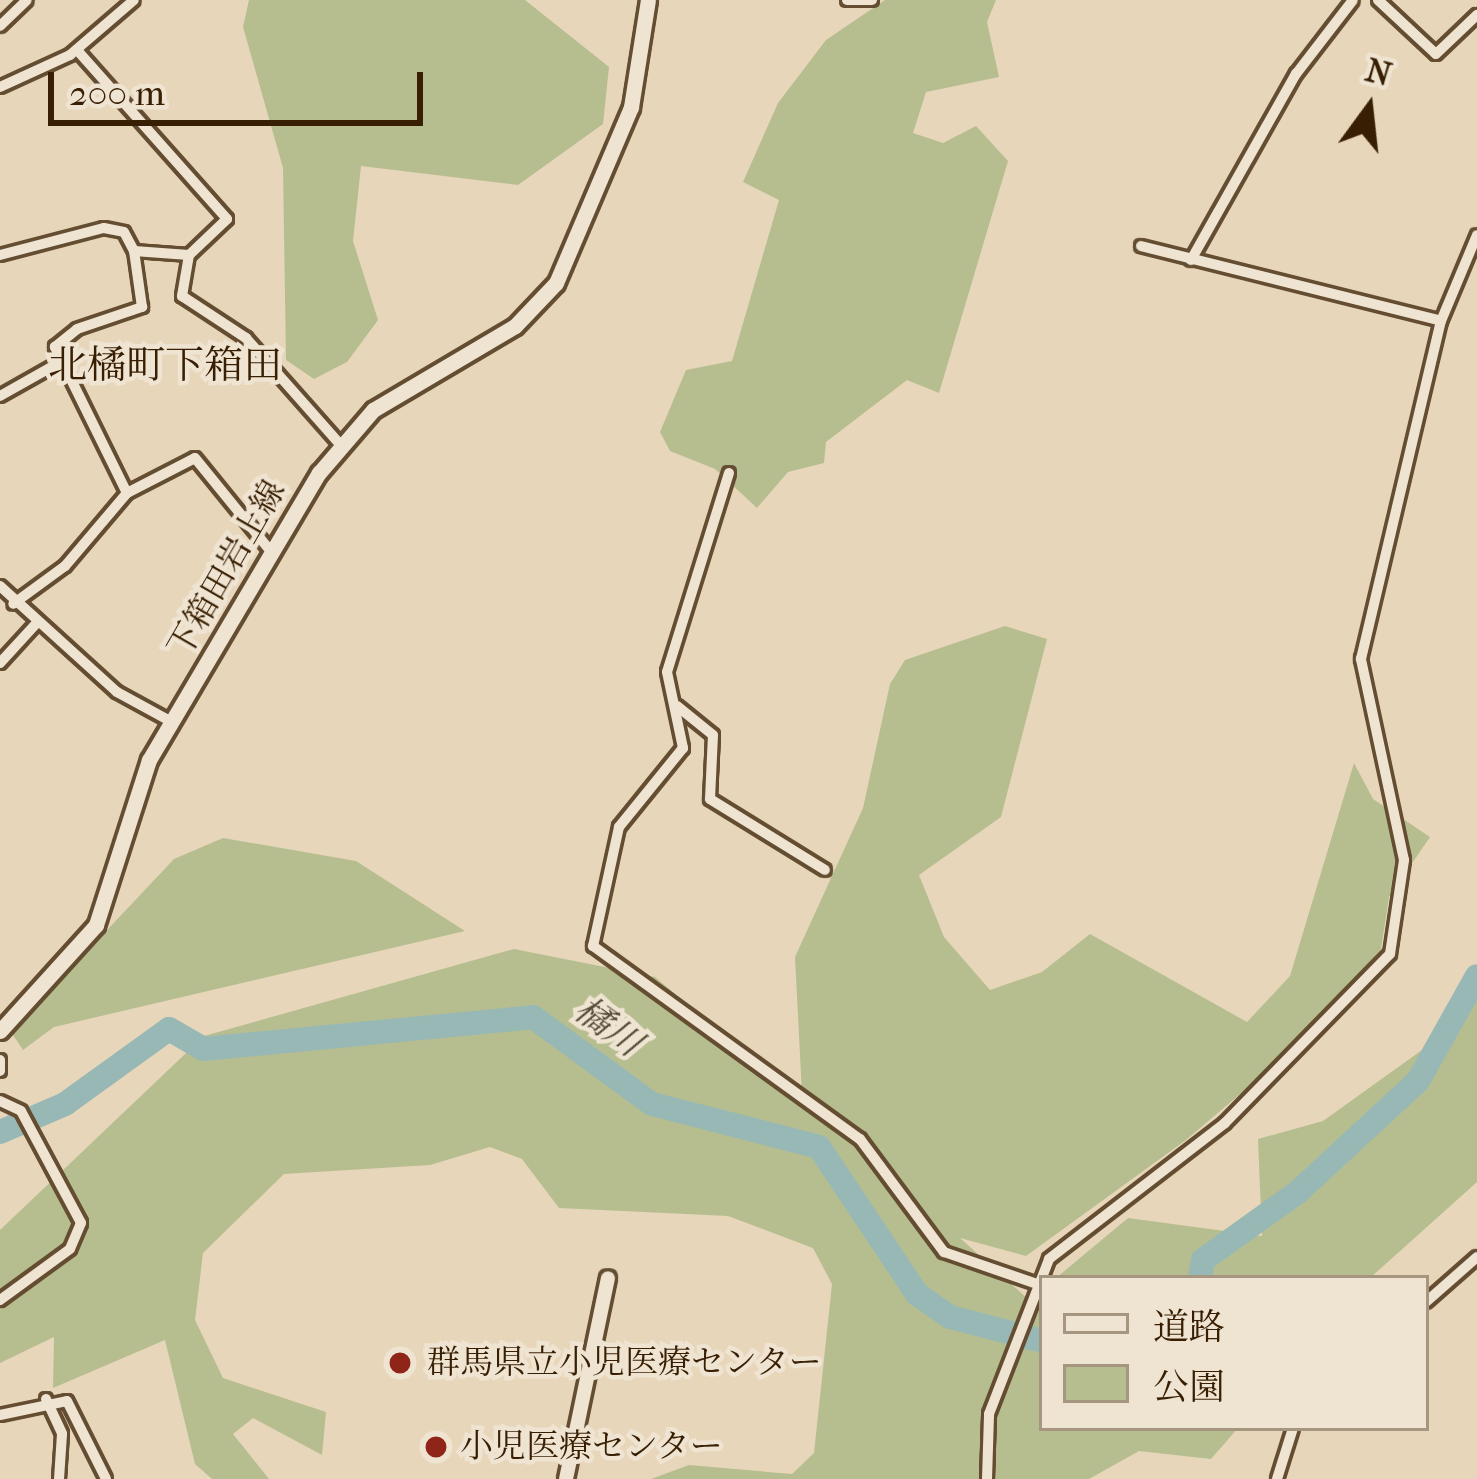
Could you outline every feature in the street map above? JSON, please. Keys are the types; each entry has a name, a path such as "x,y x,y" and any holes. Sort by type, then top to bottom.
{"main road":[{"name":"下箱田岩上線","path":"0,1030 96,925 172,722 269,549 373,410 514,326 556,283 631,107 648,0"}],"street":[{"path":"0,26 26,0"},
{"path":"0,87 77,50 134,0"},
{"path":"847,0 872,0"},
{"path":"1191,260 1296,74 1353,0"},
{"path":"1378,0 1436,54 1477,15"},
{"path":"77,50 227,219 189,255 182,296 246,338 339,443"},
{"path":"0,255 104,228 124,232 134,251 142,307 77,328 56,346 127,493"},
{"path":"987,1479 983,1438 1034,1283 1048,1259 1275,1078 1390,954 1404,860 1360,659 1441,321 1477,235"},
{"path":"1141,246 1441,321"},
{"path":"134,251 189,255"},
{"path":"0,396 62,361"},
{"path":"13,604 65,566 127,493 195,458 269,549"},
{"path":"729,473 681,608 667,672 683,748 619,826 593,946 860,1139 944,1252 1034,1283"},
{"path":"0,586 35,625 172,722"},
{"path":"0,663 35,625"},
{"path":"677,706 713,735 710,800 825,870"},
{"path":"0,1060 0,1071"},
{"path":"0,1101 21,1111 34,1147 81,1223 70,1249 0,1300"},
{"path":"1429,1299 1477,1257"},
{"path":"566,1479 608,1278"},
{"path":"0,1415 46,1399 68,1401 106,1479"},
{"path":"46,1399 62,1434 59,1479"},
{"path":"1277,1479 1292,1431"}],"green space":[{"path":"249,0 525,0 609,67 603,124 518,185 361,166 353,241 378,320 347,362 314,379 286,360 283,168 243,27"},
{"path":"885,0 996,0 987,22 999,77 926,92 913,133 943,143 976,126 1008,161 939,393 907,380 826,442 824,463 788,472 757,508 715,469 670,451 660,432 686,370 732,361 779,200 743,182 778,103 826,40"},
{"path":"1005,626 1047,639 1001,817 919,875 944,937 990,990 1042,972 1090,934 1247,1022 1290,976 1354,763 1373,799 1430,837 1389,897 1381,949 1319,1027 1186,1140 1026,1256 960,1238 1029,1300 1039,1292 1039,1431 1235,1431 1211,1459 1139,1451 1089,1479 651,1479 689,1465 792,1474 814,1453 832,1284 813,1248 728,1216 559,1208 522,1159 490,1147 430,1165 284,1174 203,1253 195,1320 223,1378 326,1412 322,1455 253,1418 233,1434 269,1479 212,1479 195,1464 165,1340 53,1388 54,1337 0,1363 0,1230 204,1036 514,949 655,977 821,1117 802,1094 795,957 863,808 890,684 905,660"},
{"path":"223,838 356,861 465,931 54,1027 23,1050 11,1032 174,859"},
{"path":"1477,976 1477,1182 1373,1275 1060,1275 1128,1218 1262,1236 1258,1139 1323,1121 1429,1045"}],"waterway":[{"name":"橘川","path":"1200,1275 1203,1260 1298,1192 1418,1081 1477,976"},
{"name":"橘川","path":"0,1132 65,1104 169,1029 203,1049 533,1017 652,1104 819,1147 917,1294 950,1317 1039,1340"}],"place":[{"name":"群馬県立小児医療センター","path":"400,1363"},
{"name":"小児医療センター","path":"436,1447"}],"district":[{"name":"北橘町下箱田","path":"165,365"}]}
